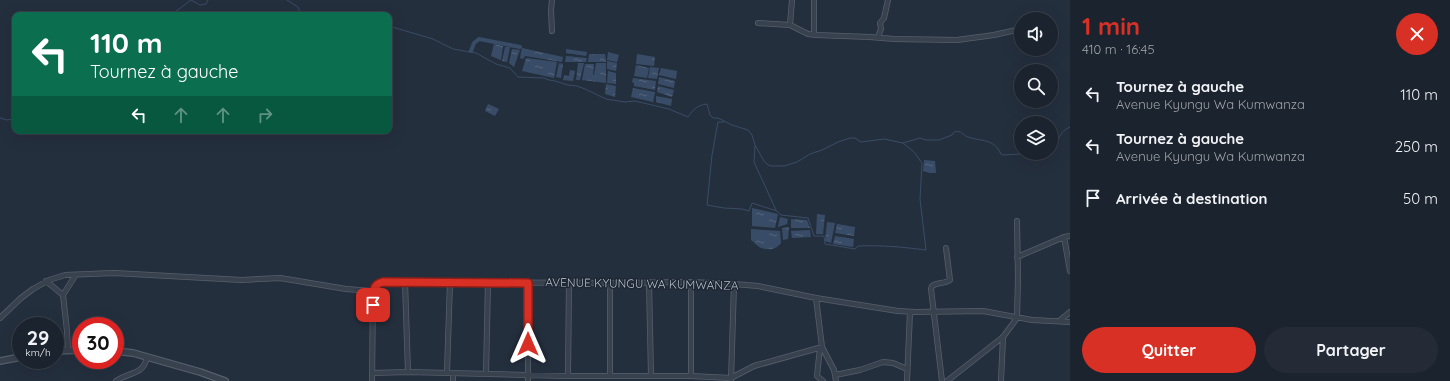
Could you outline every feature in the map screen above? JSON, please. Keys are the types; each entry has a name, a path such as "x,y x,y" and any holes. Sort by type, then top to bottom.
{"street":[{"path":"552,0 552,31"},
{"path":"790,25 792,0"},
{"path":"814,0 814,35"},
{"path":"878,37 881,28 880,23 884,18 888,0"},
{"path":"758,23 790,25 808,34 830,37 878,37 894,39 957,40 1014,31"},
{"path":"946,248 951,278 950,281 932,286 942,380 949,379 1003,337 1017,318 1017,221"},
{"path":"1017,257 1064,237 1070,236"},
{"path":"1064,237 1070,272"},
{"path":"0,318 27,293 46,281 60,276 114,273 242,280 280,278 346,289 373,291 372,381"},
{"path":"68,350 63,295 74,276"},
{"path":"46,281 63,295"},
{"name":"AVENUE KYUNGU WA KUMWANZA","path":"373,291 378,284 391,282 691,282 734,284 765,288 816,298 910,312 983,310 1017,318 1070,322"},
{"path":"405,282 408,372"},
{"path":"447,372 450,282"},
{"path":"486,374 488,282"},
{"path":"650,282 651,376"},
{"path":"691,282 691,376"},
{"path":"528,283 528,381"},
{"path":"568,376 569,283"},
{"path":"610,283 610,376"},
{"path":"731,380 734,284"},
{"path":"816,298 821,348 817,376 823,381"},
{"path":"907,381 910,312"},
{"path":"1059,321 1070,312"},
{"path":"1001,381 1003,337"},
{"path":"372,373 447,372 453,374 528,374 610,376 621,378 691,376 731,380 754,366 821,348"},
{"path":"821,348 832,366 836,381"},
{"path":"64,350 72,350"},
{"path":"124,352 147,357 225,381"},
{"path":"116,381 125,375 141,369 147,357"},
{"path":"0,361 12,359"},
{"path":"835,375 860,370 883,362 893,363 907,369"},
{"path":"453,374 453,381"}],"water":[{"path":"494,44 503,46 501,60 491,56"},
{"path":"505,47 510,47 507,62 502,61"},
{"path":"522,48 563,57 562,62 525,56 523,59 520,58"},
{"path":"512,49 520,50 514,67 509,63"},
{"path":"566,49 587,52 586,56 566,53"},
{"path":"608,52 619,55 617,62 607,60"},
{"path":"589,54 605,54 606,62 588,62"},
{"path":"637,54 655,57 654,66 636,64"},
{"path":"566,56 587,58 586,62 565,62"},
{"path":"526,58 557,62 554,78 522,71"},
{"path":"607,61 617,63 616,71 607,69"},
{"path":"559,63 563,64 561,78 556,77"},
{"path":"578,63 584,63 580,80 576,80"},
{"path":"596,63 606,63 606,83 582,80 585,64 594,64 594,75"},
{"path":"636,65 649,68 647,78 634,76"},
{"path":"650,67 659,68 657,79 648,78"},
{"path":"661,68 677,71 676,79 659,75"},
{"path":"570,70 575,71 573,81 563,80 564,75 569,76"},
{"path":"608,71 616,73 616,84 607,83"},
{"path":"659,77 675,81 674,88 658,84"},
{"path":"633,78 656,81 655,90 634,86 634,83 632,82"},
{"path":"606,84 616,86 615,97 605,94"},
{"path":"658,86 674,90 672,97 657,92"},
{"path":"633,88 655,92 653,102 631,97"},
{"path":"656,96 672,99 671,106 656,102"},
{"path":"488,104 499,109 495,116 485,111"},
{"path":"924,160 935,161 936,173 923,171"},
{"path":"752,208 778,214 775,228 752,226"},
{"path":"817,214 825,215 823,234 816,234"},
{"path":"780,217 788,219 787,224 778,227"},
{"path":"791,219 807,220 810,228 791,228"},
{"path":"827,222 835,223 831,243 825,241"},
{"path":"837,224 855,227 854,236 835,233"},
{"path":"789,227 788,239 783,240 782,228"},
{"path":"751,229 780,231 781,243 777,247 771,249 759,247 751,240"},
{"path":"810,230 811,237 792,238 791,231"},
{"path":"835,236 854,239 853,247 833,244"}],"waterway":[{"path":"175,12 191,0 200,5 206,4 208,0"},
{"path":"287,0 298,7 300,12"},
{"path":"392,27 433,39 453,49 476,53 496,64 510,68 518,77 544,78 577,86 606,99 625,102 635,101 669,109 688,117 696,108 707,104 710,115 713,118 718,118 732,125 748,130 752,135 755,145 764,161 771,166 784,166 797,162 810,154 850,138 855,138 861,142 884,139 903,143 920,138 926,140 939,140 952,135 954,132 960,132 968,137 987,141 995,145 1002,155 1014,154"},
{"path":"471,51 474,43 479,39 520,47"},
{"path":"0,118 7,120 12,119"},
{"path":"724,122 718,122 712,155 707,205 749,211 752,203 777,211 781,215 808,218 814,236 824,236 825,244 855,249 858,246 875,246 926,250 920,199 922,163 914,152 903,143"},
{"path":"1058,139 1062,132 1070,127"},
{"path":"755,146 754,162 776,210"}],"route":[{"path":"373,305 374,288 376,285 383,282 528,283 528,344"}]}
